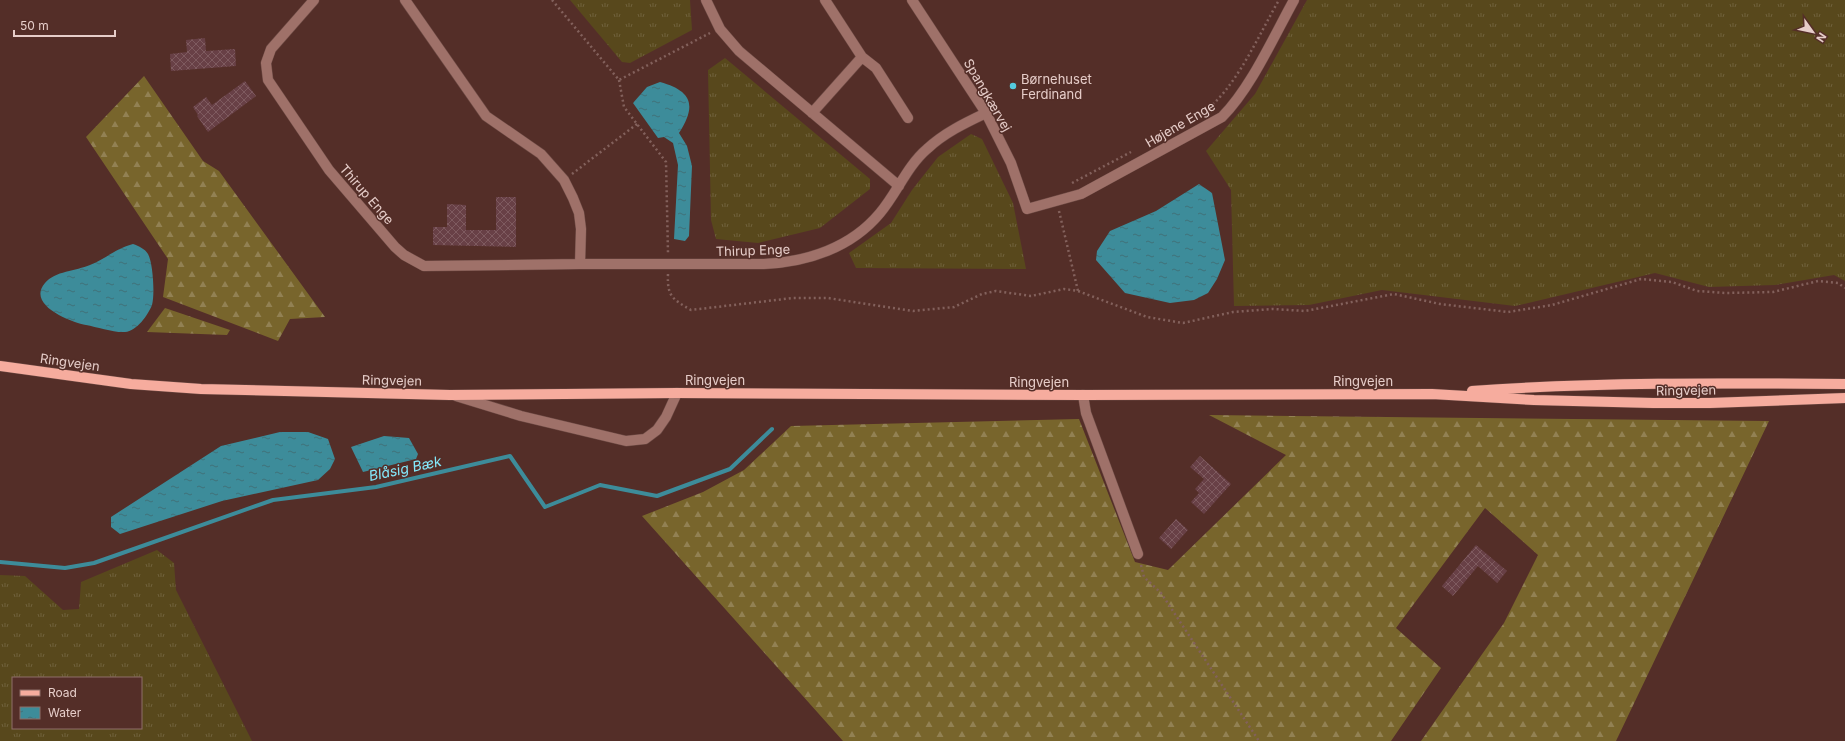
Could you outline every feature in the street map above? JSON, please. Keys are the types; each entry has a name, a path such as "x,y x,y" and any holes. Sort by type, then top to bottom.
{"main road":[{"name":"Ringvejen","path":"0,366 131,384 201,389 450,395 677,393 1083,395 1432,394 1534,400 1653,403 1710,403 1845,398"},
{"name":"Ringvejen","path":"1432,394 1536,387 1657,383 1845,384"}],"street":[{"name":"Thirup Enge","path":"314,0 271,50 266,63 268,80 329,170 404,255 424,266 764,264 789,263 813,257 836,247 857,234 880,213 926,150 950,130 986,113"},
{"path":"405,0 486,116 541,154 564,180 579,213 581,229 580,264"},
{"path":"706,0 720,28 739,51 899,186"},
{"path":"825,0 862,57 876,68 908,118"},
{"name":"Spangkærvej","path":"912,0 986,113 1011,163 1027,209"},
{"name":"Højene Enge","path":"1027,209 1057,202 1081,194 1222,117 1233,106 1244,90 1294,0"},
{"path":"812,112 862,57"},
{"path":"450,395 521,416 626,441 645,439 657,430 666,417 677,393"},
{"path":"1083,395 1086,413 1138,554"}],"path":[{"path":"552,0 619,80 720,28"},
{"path":"1200,115 1213,106 1232,83 1279,0"},
{"path":"564,180 637,124"},
{"path":"1066,185 1074,183 1137,149"},
{"path":"1057,202 1078,291"},
{"path":"1051,292 1064,288 1078,291 1147,317 1183,323 1233,312 1273,309 1305,311 1394,294 1440,304 1508,312 1552,305 1642,279 1672,282 1696,291 1718,293 1773,292 1818,281 1838,283 1845,288"},
{"path":"1138,554 1144,577 1166,599 1259,741"}],"green space":[{"path":"570,0 690,0 692,30 630,63 622,62"},
{"path":"1307,0 1845,0 1845,281 1834,275 1775,285 1709,287 1655,273 1515,306 1382,290 1309,305 1234,306 1231,190 1206,151 1255,94"},
{"path":"725,58 870,179 870,189 820,228 758,243 716,239 711,220 708,70"},
{"path":"144,76 203,161 219,171 325,317 290,319 278,341 163,297 168,259 86,137"},
{"path":"971,134 982,139 1013,203 1026,269 856,268 849,253 891,223 912,190 938,157"},
{"path":"165,308 230,330 227,335 147,332"},
{"path":"1209,415 1769,421 1616,741 1421,741 1504,623 1538,555 1485,508 1396,628 1441,668 1391,741 843,741 642,516 703,492 744,470 791,426 1079,419 1135,562 1168,570 1286,455"},
{"path":"157,550 174,563 176,590 252,741 0,741 0,575 25,576 63,610 79,609 81,582"}],"water":[{"path":"660,82 679,90 688,100 688,114 679,133 687,146 692,166 689,236 685,241 674,239 678,165 673,143 664,137 658,138 633,103 647,87"},
{"path":"1199,184 1212,193 1225,260 1217,279 1208,293 1194,300 1170,303 1125,293 1096,260 1097,251 1110,231 1156,211"},
{"path":"133,244 142,248 150,258 153,287 152,305 142,322 134,329 125,332 116,332 79,323 53,311 41,298 41,291 45,283 54,276 90,265 126,246"},
{"path":"280,432 308,432 328,439 335,459 330,469 318,480 222,501 120,534 111,527 111,517 221,446"},
{"path":"384,436 409,438 418,454 416,459 363,472 351,447"}],"building":[{"path":"205,38 206,51 235,49 236,66 171,71 170,54 187,52 186,40"},
{"path":"245,81 256,96 208,132 197,116 198,115 193,107 206,97 212,105"},
{"path":"496,197 516,197 516,247 433,245 433,227 447,227 447,204 466,205 466,230 496,230"},
{"path":"1200,456 1231,484 1204,514 1191,502 1199,493 1195,489 1204,479 1190,467"},
{"path":"1176,519 1188,530 1171,549 1159,538"},
{"path":"1476,545 1507,571 1497,583 1478,566 1453,596 1442,586"}],"waterway":[{"name":"Blåsig Bæk","path":"0,562 65,568 94,563 273,500 376,487 510,456 545,507 600,485 657,496 730,469 772,429"}],"place":[{"name":"Børnehuset Ferdinand","path":"1013,86"}]}
